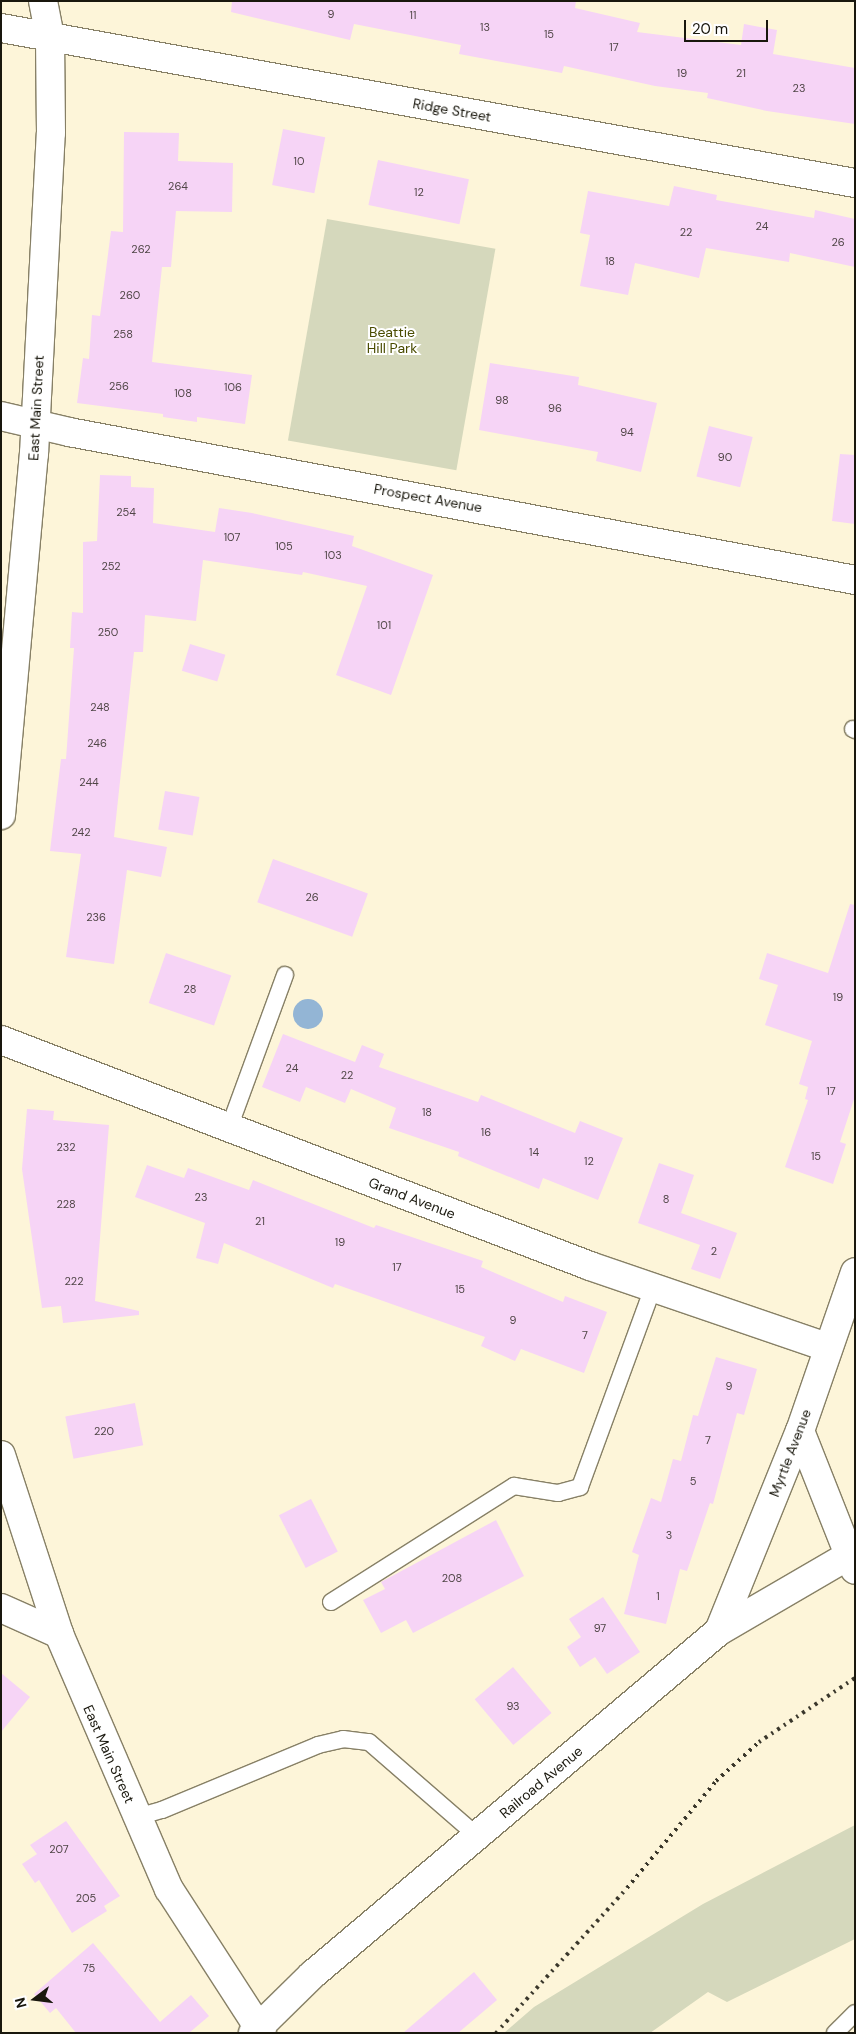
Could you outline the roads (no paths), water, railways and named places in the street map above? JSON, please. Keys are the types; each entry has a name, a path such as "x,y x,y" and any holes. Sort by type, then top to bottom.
{"street":[{"name":"East Main Street","path":"2,804 35,423 51,133 50,37 43,1"},
{"name":"Ridge Street","path":"1,28 855,183"},
{"name":"Prospect Avenue","path":"1,416 855,580"},
{"name":"Grand Avenue","path":"1,1040 653,1288 827,1347"},
{"name":"Myrtle Avenue","path":"719,1631 800,1431 827,1347 855,1272"},
{"path":"800,1431 852,1559"},
{"name":"East Main Street","path":"1,1455 59,1634 169,1889 258,2031"},
{"name":"Railroad Avenue","path":"258,2031 312,1975 719,1631 852,1559"},
{"path":"1,1608 59,1634"}],"lane":[{"path":"229,1128 285,975"},
{"path":"331,1602 514,1486 558,1493 580,1487 653,1288"},
{"path":"137,1817 162,1810 318,1745 343,1739 368,1742 476,1836"},
{"path":"835,2033 855,2013"}],"water":[{"path":"308,999 314,1000 322,1008 322,1020 314,1028 308,1029 302,1028 294,1020 293,1014 294,1008 302,1000"}],"railway":[{"path":"496,2033 627,1888 716,1781 759,1742 855,1678"}],"park label":[{"name":"Beattie Hill Park","path":"392,340"}]}
